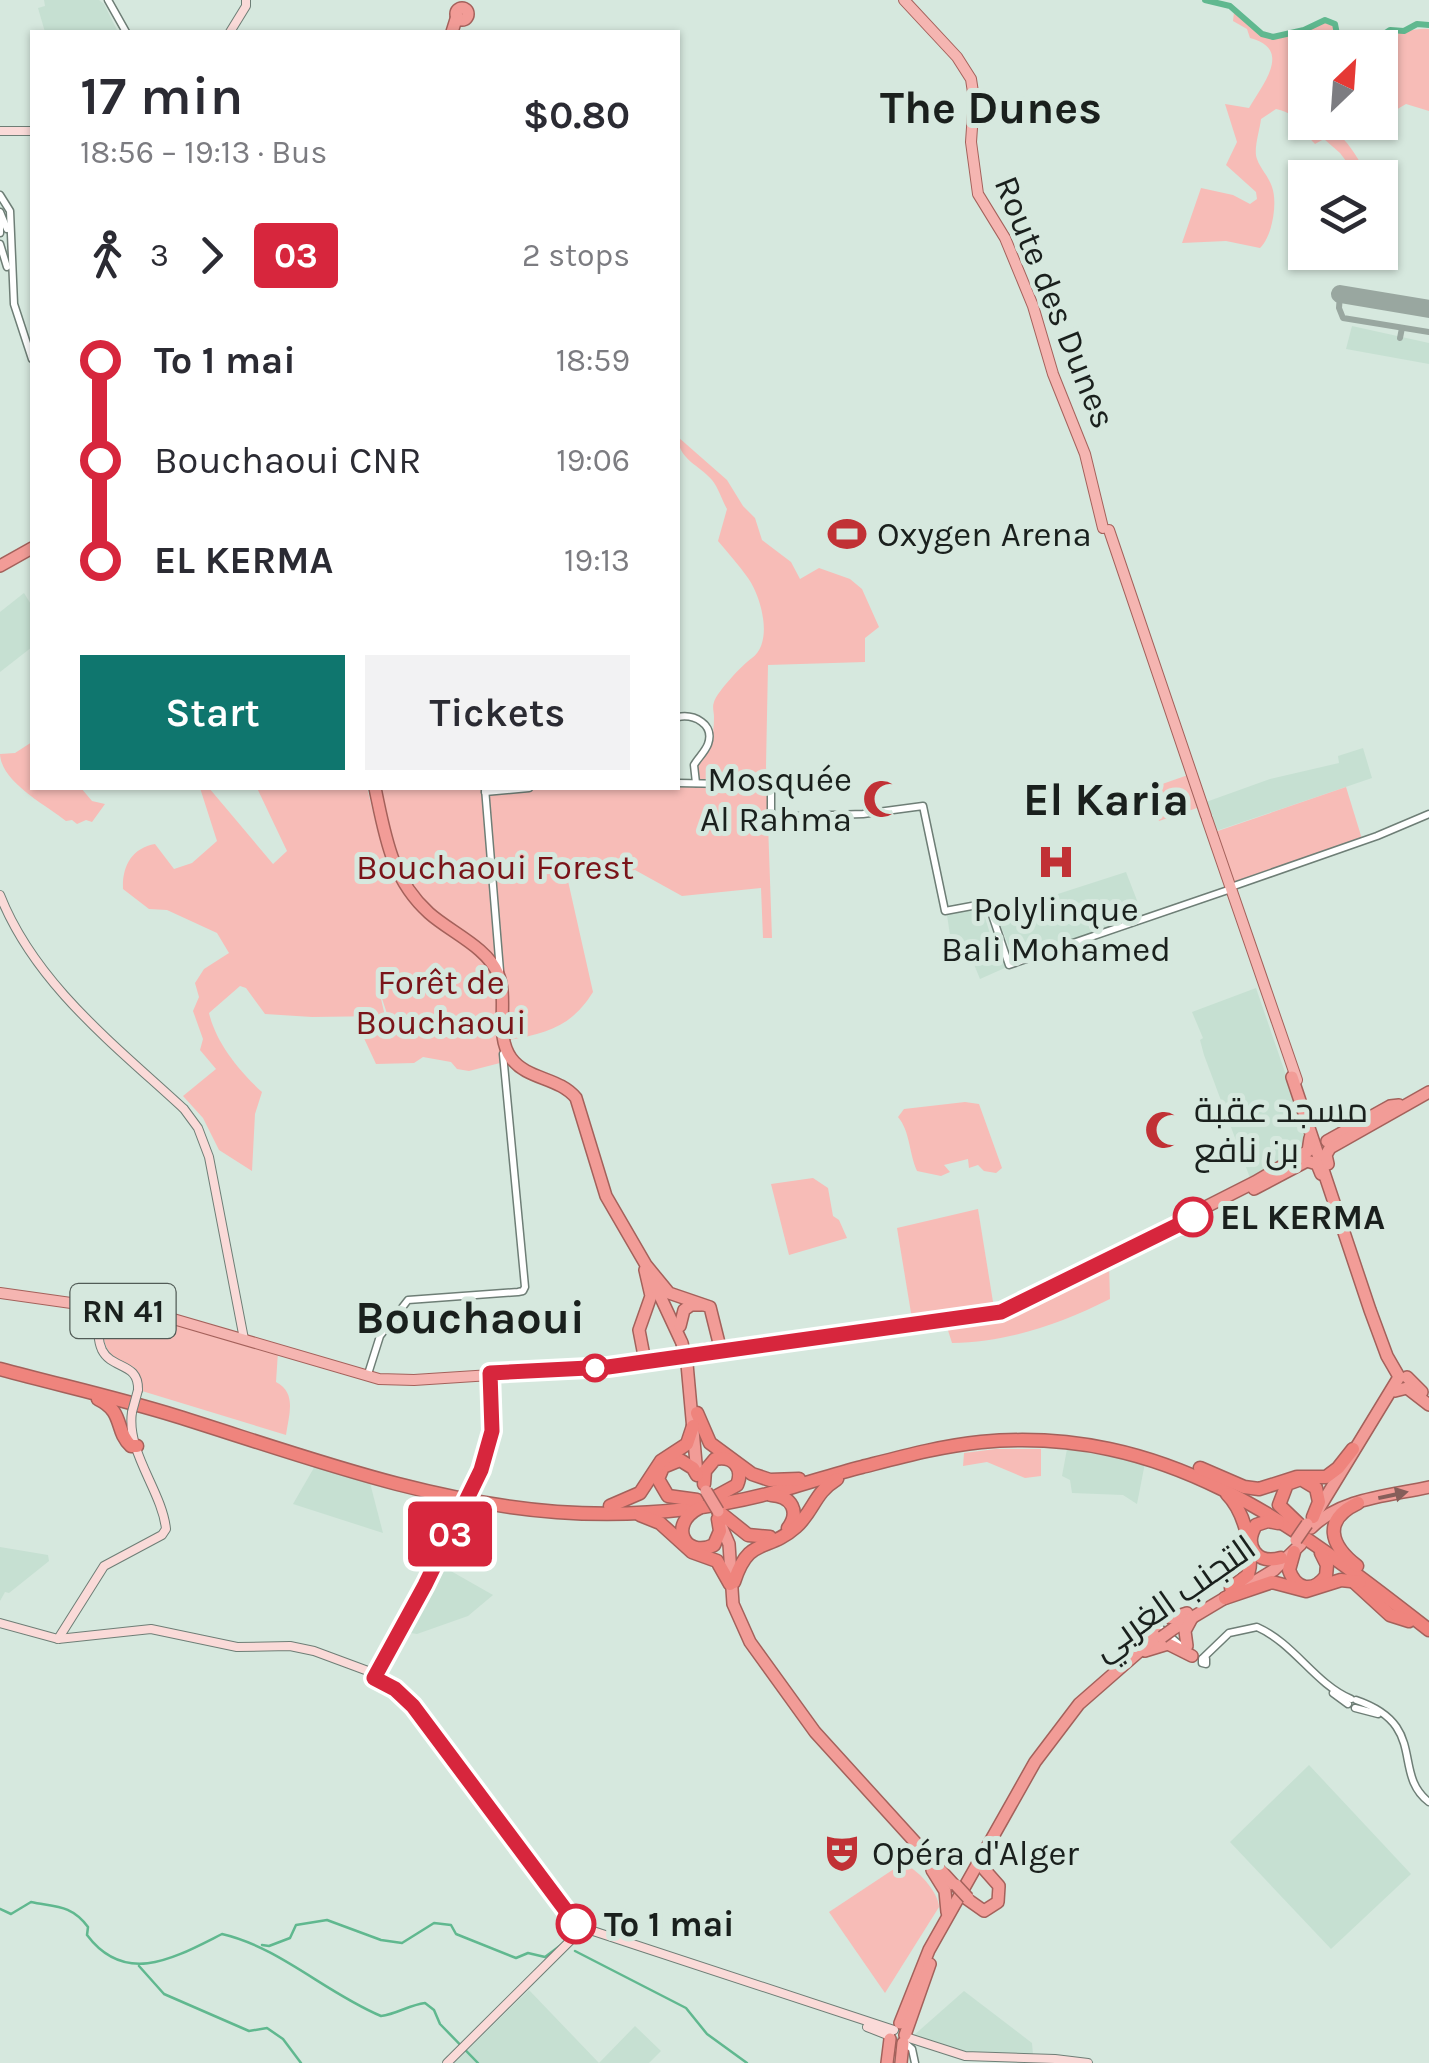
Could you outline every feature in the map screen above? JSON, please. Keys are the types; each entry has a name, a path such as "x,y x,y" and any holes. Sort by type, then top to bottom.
{"highway":[{"path":"455,30 465,7"},
{"path":"0,566 30,549"},
{"path":"374,790 379,832 388,861 418,907 493,971 503,1054 515,1069 560,1089 573,1100 604,1199 643,1264 669,1293 708,1305 714,1313 717,1346"},
{"path":"374,790 390,857 422,907 490,962 500,982 504,1042 509,1056 523,1068 563,1086 576,1098 606,1196 678,1326 689,1363 708,1499 732,1544 732,1583 741,1624 814,1732 955,1885"},
{"path":"1294,1079 1323,1141 1390,1106 1400,1106"},
{"path":"1294,1079 1311,1147 1251,1186 1255,1189 1304,1162 1312,1162 1318,1166 1339,1214"},
{"name":"Route des Dunes","path":"1294,1079 1325,1166"},
{"path":"1350,1241 1327,1152 1429,1090"},
{"path":"1325,1166 1370,1310 1399,1378 1429,1402"},
{"path":"1325,1166 1399,1378 1429,1402"},
{"name":"RN 41","path":"645,1356 1001,1312 1251,1186"},
{"name":"RN 41","path":"717,1346 1001,1310 1185,1220"},
{"path":"643,1264 651,1289 650,1303 640,1326 645,1356"},
{"path":"678,1326 684,1310 691,1305 702,1306 710,1312 717,1346"},
{"path":"645,1356 643,1326 649,1317 664,1315 678,1326"},
{"path":"0,1367 414,1489 536,1510 616,1510 764,1495 856,1469 980,1442 1044,1442 1135,1455 1208,1481 1287,1526 1429,1620"},
{"path":"0,1367 174,1409 409,1482 485,1498 616,1510 651,1518 692,1552 717,1561 732,1583 755,1643 799,1706 966,1898 984,1911 998,1902 999,1886 984,1869 996,1838"},
{"name":"التجنب الغربي","path":"1302,1537 1399,1378"},
{"name":"التجنب الغربي","path":"900,2044 918,1982 933,1948 1035,1762 1072,1712 1130,1656 1254,1578 1302,1537 1338,1490 1399,1378"},
{"path":"72,1388 113,1408 123,1438 132,1444"},
{"path":"128,1407 118,1409 132,1444"},
{"path":"695,1420 710,1444 752,1474 770,1480 802,1478"},
{"path":"616,1510 645,1488 661,1461 687,1444 695,1420"},
{"path":"708,1499 920,1447 998,1436 1089,1439 1180,1461 1244,1487 1259,1489 1297,1477 1326,1477 1353,1448"},
{"path":"1180,1461 1246,1493 1302,1537"},
{"path":"732,1583 746,1554 792,1531 826,1486 856,1469"},
{"path":"1208,1481 1241,1511 1250,1556 1246,1578 1222,1596"},
{"path":"1287,1526 1268,1521 1252,1532 1253,1552 1266,1560 1302,1537 1330,1512 1429,1487"},
{"path":"708,1499 748,1536 778,1534 790,1526 795,1513 785,1498 764,1495"},
{"path":"1358,1503 1339,1514 1334,1530 1336,1544 1429,1631"},
{"path":"1222,1596 1272,1582 1306,1592 1331,1582 1350,1580 1381,1588"},
{"path":"1350,1580 1390,1614 1429,1631"},
{"path":"1130,1656 1146,1638 1151,1617 1174,1618 1200,1609"},
{"path":"1199,1657 1185,1629 1200,1609"},
{"name":"التجنب الغربي","path":"933,1948 966,1898 1038,1767 1069,1722 1166,1631"},
{"path":"1145,1651 1168,1644 1199,1657"},
{"path":"896,1823 947,1896 946,1913 933,1948"}],"main road":[{"path":"231,30 246,0"},
{"name":"Route des Dunes","path":"906,0 964,66 974,88 978,108 971,142 978,194 1005,238 1085,454 1294,1079"},
{"path":"0,132 30,131"},
{"path":"0,895 19,936 49,978 184,1109 198,1128 209,1157 244,1340"},
{"name":"RN 41","path":"0,1293 163,1316 368,1376 414,1380 600,1367 645,1356"},
{"path":"100,1308 101,1348 112,1362 132,1371 138,1381 138,1390 128,1407"},
{"path":"374,1672 473,1486 490,1442 490,1373"},
{"path":"62,1635 107,1563 165,1531 166,1523 132,1444"},
{"path":"0,1623 62,1635 164,1630 237,1647 290,1646 374,1672 422,1713 585,1931 900,2044 969,2060 1066,2063"},
{"path":"449,2063 585,1931"},
{"path":"900,2044 965,2056 1088,2063"}],"street":[{"path":"107,0 123,30"},
{"path":"0,195 10,212 14,304 30,354"},
{"path":"0,212 6,223 11,305 30,363"},
{"path":"0,222 0,232"},
{"path":"0,244 7,267"},
{"path":"680,716 698,719 706,725 709,735 706,749 694,766 696,783"},
{"path":"680,783 771,785 771,817 863,814 923,806 945,912 988,903 1009,965 1429,816"},
{"path":"485,790 500,982"},
{"path":"368,1376 380,1336 408,1300 527,1289 503,1054"},
{"path":"506,1082 508,1072 515,1069"},
{"path":"1151,1617 1199,1657 1229,1638 1256,1630 1283,1646 1324,1686 1352,1703 1389,1715 1403,1730 1417,1788 1429,1804"}],"shaded area":[{"path":"44,0 99,0 117,30 44,30 38,8 45,6"},
{"path":"1352,326 1429,343 1429,364 1346,349"},
{"path":"24,593 30,603 30,649 0,672 0,612"},
{"path":"1363,748 1372,778 1216,831 1206,802 1270,779 1339,763 1338,756"},
{"path":"1126,872 1143,916 1014,959 996,914"},
{"path":"982,908 993,943 1000,948 1007,967 980,979 971,957 988,951 986,948 954,962 947,915"},
{"path":"1256,988 1309,1142 1308,1149 1250,1178 1192,1012"},
{"path":"1067,1449 1145,1463 1137,1504 1123,1495 1072,1493 1070,1480 1062,1476"},
{"path":"315,1466 370,1483 383,1533 293,1504"},
{"path":"0,1547 48,1555 49,1561 9,1593 5,1592 0,1601"},
{"path":"442,1566 493,1595 468,1616 417,1634 405,1632"},
{"path":"1309,1765 1411,1874 1331,1949 1230,1842"},
{"path":"529,1990 599,2063 454,2063"},
{"path":"964,1991 1032,2043 1033,2055 966,2054 913,2036"},
{"path":"635,2026 661,2051 649,2063 599,2063"}],"green space":[{"path":"1234,12 1257,30 1288,36 1288,114 1276,109 1261,119 1256,145 1257,159 1274,194 1271,228 1260,248 1226,241 1182,243 1201,188 1233,195 1250,204 1257,199 1256,192 1226,165 1237,142 1225,104 1249,108 1267,78 1272,59 1263,43 1250,38 1247,29 1233,21"},
{"path":"1325,21 1334,30 1305,30"},
{"path":"1429,29 1429,111 1406,104 1398,109 1398,34"},
{"path":"1325,140 1343,140 1358,160 1345,160"},
{"name":"Bouchaoui Forest","path":"680,439 727,480 755,518 762,540 791,562 800,579 819,568 850,579 862,589 879,627 865,638 865,662 768,665 766,766 772,938 763,938 761,888 682,896 635,870 568,881 593,992 576,1013 558,1026 509,1040 504,978 425,906 391,852 381,790 483,790 484,794 529,790 680,790 680,786 697,786 697,767 712,738 714,702 730,679 759,651 764,630 753,586 718,541 727,509 712,480 681,451"},
{"path":"30,743 30,790 83,790 92,801 105,804 92,822 66,821 8,774 0,754 15,753"},
{"path":"1188,775 1197,808 1159,821 1148,789"},
{"path":"1346,787 1362,839 1232,883 1215,832"},
{"name":"Forêt de Bouchaoui","path":"201,790 211,790 273,864 287,851 258,790 368,790 386,858 402,890 426,918 492,971 499,1003 500,1063 469,1071 457,1069 451,1062 423,1057 414,1063 376,1064 355,1019 388,1017 378,986 385,1016 312,1017 265,1014 246,988 240,986 209,1013 230,1056 262,1092 255,1114 252,1171 219,1150 203,1118 183,1096 216,1069 200,1050 203,1039 193,1011 199,997 195,983 204,969 229,953 217,933 167,910 149,909 123,889 124,873 140,849 155,844 174,869 192,863 217,841"},
{"path":"979,1104 1002,1168 996,1173 984,1171 978,1165 969,1168 968,1159 944,1165 950,1172 941,1176 917,1171 898,1117 904,1109"},
{"path":"813,1178 828,1188 833,1216 847,1238 789,1255 771,1184"},
{"path":"978,1209 994,1308 912,1319 897,1228"},
{"path":"1109,1263 1110,1299 1034,1330 952,1343 946,1324 1001,1318"},
{"path":"103,1311 163,1319 278,1352 276,1382 287,1392 290,1405 286,1435 142,1391 135,1368 116,1358 107,1347"},
{"path":"1041,1449 1041,1476 1025,1478 987,1462 963,1466 964,1453"},
{"path":"903,1863 926,1881 939,1907 885,1993 829,1912"}],"waterway":[{"path":"1205,0 1230,6 1262,34 1273,37 1325,20 1335,24 1337,34 1351,43 1390,30 1429,25"},
{"path":"0,1909 11,1914 31,1902 69,1910 88,1927 87,1935 102,1951 135,1964 169,1958 222,1934 243,1940 381,2016 425,2003 478,2063"},
{"path":"262,1945 290,1938 296,1925 327,1920 381,1940 402,1943 434,1923 451,1925 456,1934 516,1958 528,1953 545,1957 561,1945"},
{"path":"575,1951 686,2008 707,2034 747,2063"},
{"path":"139,1966 164,1994 249,2031 267,2028 283,2039 301,2063"}],"taxiway":[{"path":"1340,294 1343,318 1429,332"},
{"path":"1400,338 1402,328"}],"runway":[{"path":"1340,294 1429,309"}],"tunnel":[{"path":"895,2048 900,2023"}],"bus line":[{"name":"03","path":"576,1924 413,1706 395,1689 374,1678 481,1470 492,1431 490,1373 608,1367 1001,1312 1186,1224 1193,1217"}],"place":[{"name":"Oxygen Arena","path":"847,534"},
{"name":"Mosquée Al Rahma","path":"882,799"},
{"name":"Polylinque Bali Mohamed","path":"1056,862"},
{"name":"مسجد عقبة بن نافع","path":"1164,1130"},
{"name":"EL KERMA","path":"1193,1217"},
{"name":"Opéra d'Alger","path":"842,1853"},
{"name":"To 1 mai","path":"576,1924"}],"district":[{"name":"The Dunes","path":"991,108"},
{"name":"El Karia","path":"1106,800"},
{"name":"Bouchaoui","path":"470,1318"}]}
